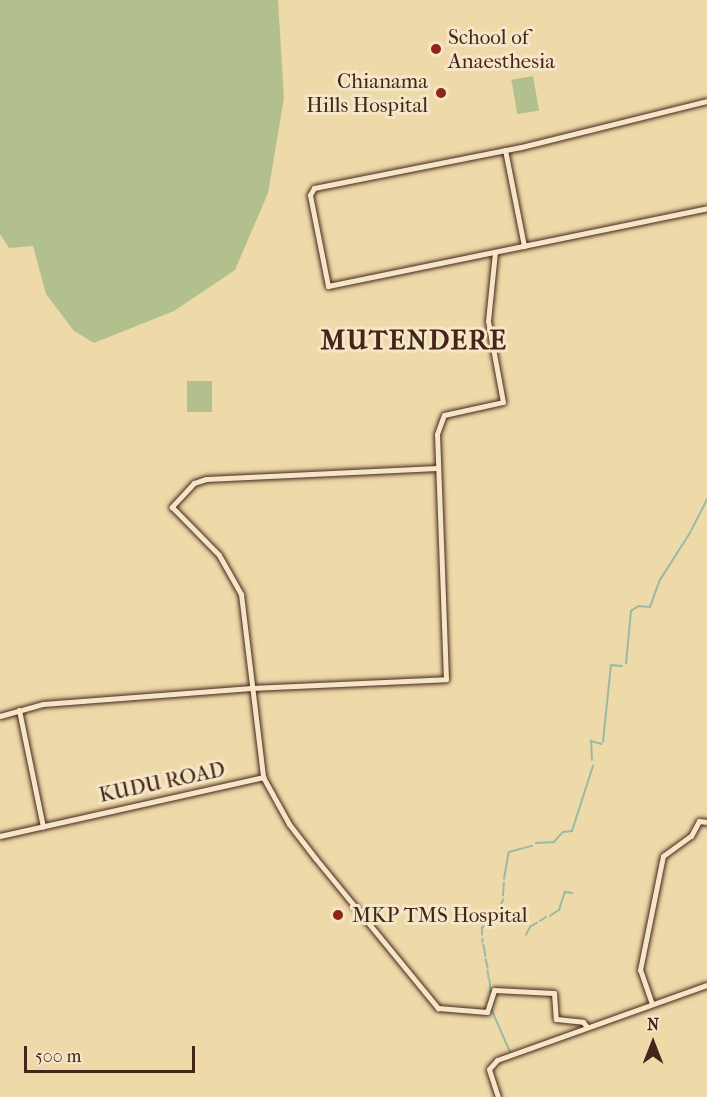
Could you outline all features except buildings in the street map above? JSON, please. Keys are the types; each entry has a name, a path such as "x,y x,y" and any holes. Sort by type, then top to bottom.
{"main road":[{"path":"707,101 505,150 310,192 328,286 707,208"},
{"path":"505,150 524,246"},
{"path":"0,716 43,704 251,688 446,679 437,468 441,416 503,402 489,330 495,252"},
{"path":"437,468 206,479 194,483 172,507 219,555 241,594 246,616 251,688 263,777 276,804 305,846 438,1008 487,1012 493,990 499,989 554,993 556,1019 583,1022 587,1028"},
{"path":"17,710 42,826"},
{"path":"17,710 42,826"},
{"name":"KUDU ROAD","path":"0,835 263,777"},
{"path":"40,813 46,820 67,821"},
{"path":"652,1004 640,970 663,856 691,836 700,821 707,822"},
{"path":"498,1097 489,1069 493,1063 707,985"}],"green space":[{"path":"0,0 278,0 284,98 268,193 235,270 174,311 94,343 74,331 46,294 33,246 9,248 0,234"},
{"path":"533,76 539,110 517,114 511,80"},
{"path":"187,381 212,381 212,412 187,412"}],"waterway":[{"path":"691,531 707,500"},
{"path":"626,664 631,611 639,606 650,607 660,580 690,533"},
{"path":"603,742 611,665 622,666"},
{"path":"592,760 591,741 602,744"},
{"path":"536,843 554,842 563,832 572,831 593,766"},
{"path":"504,879 509,852 532,846"},
{"path":"503,896 504,883"},
{"path":"550,916 559,910 565,892 572,893"},
{"path":"496,914 503,900"},
{"path":"540,921 546,917"},
{"path":"482,935 482,928 493,918"},
{"path":"526,935 530,927 537,923"},
{"path":"484,945 486,956"},
{"path":"486,959 488,968"},
{"path":"488,971 489,978"},
{"path":"490,980 491,992"},
{"path":"492,1010 510,1051"}],"place":[{"name":"School of Anaesthesia","path":"436,49"},
{"name":"Chianama Hills Hospital","path":"441,93"},
{"name":"MKP TMS Hospital","path":"338,915"}],"district":[{"name":"MUTENDERE","path":"414,341"}]}
